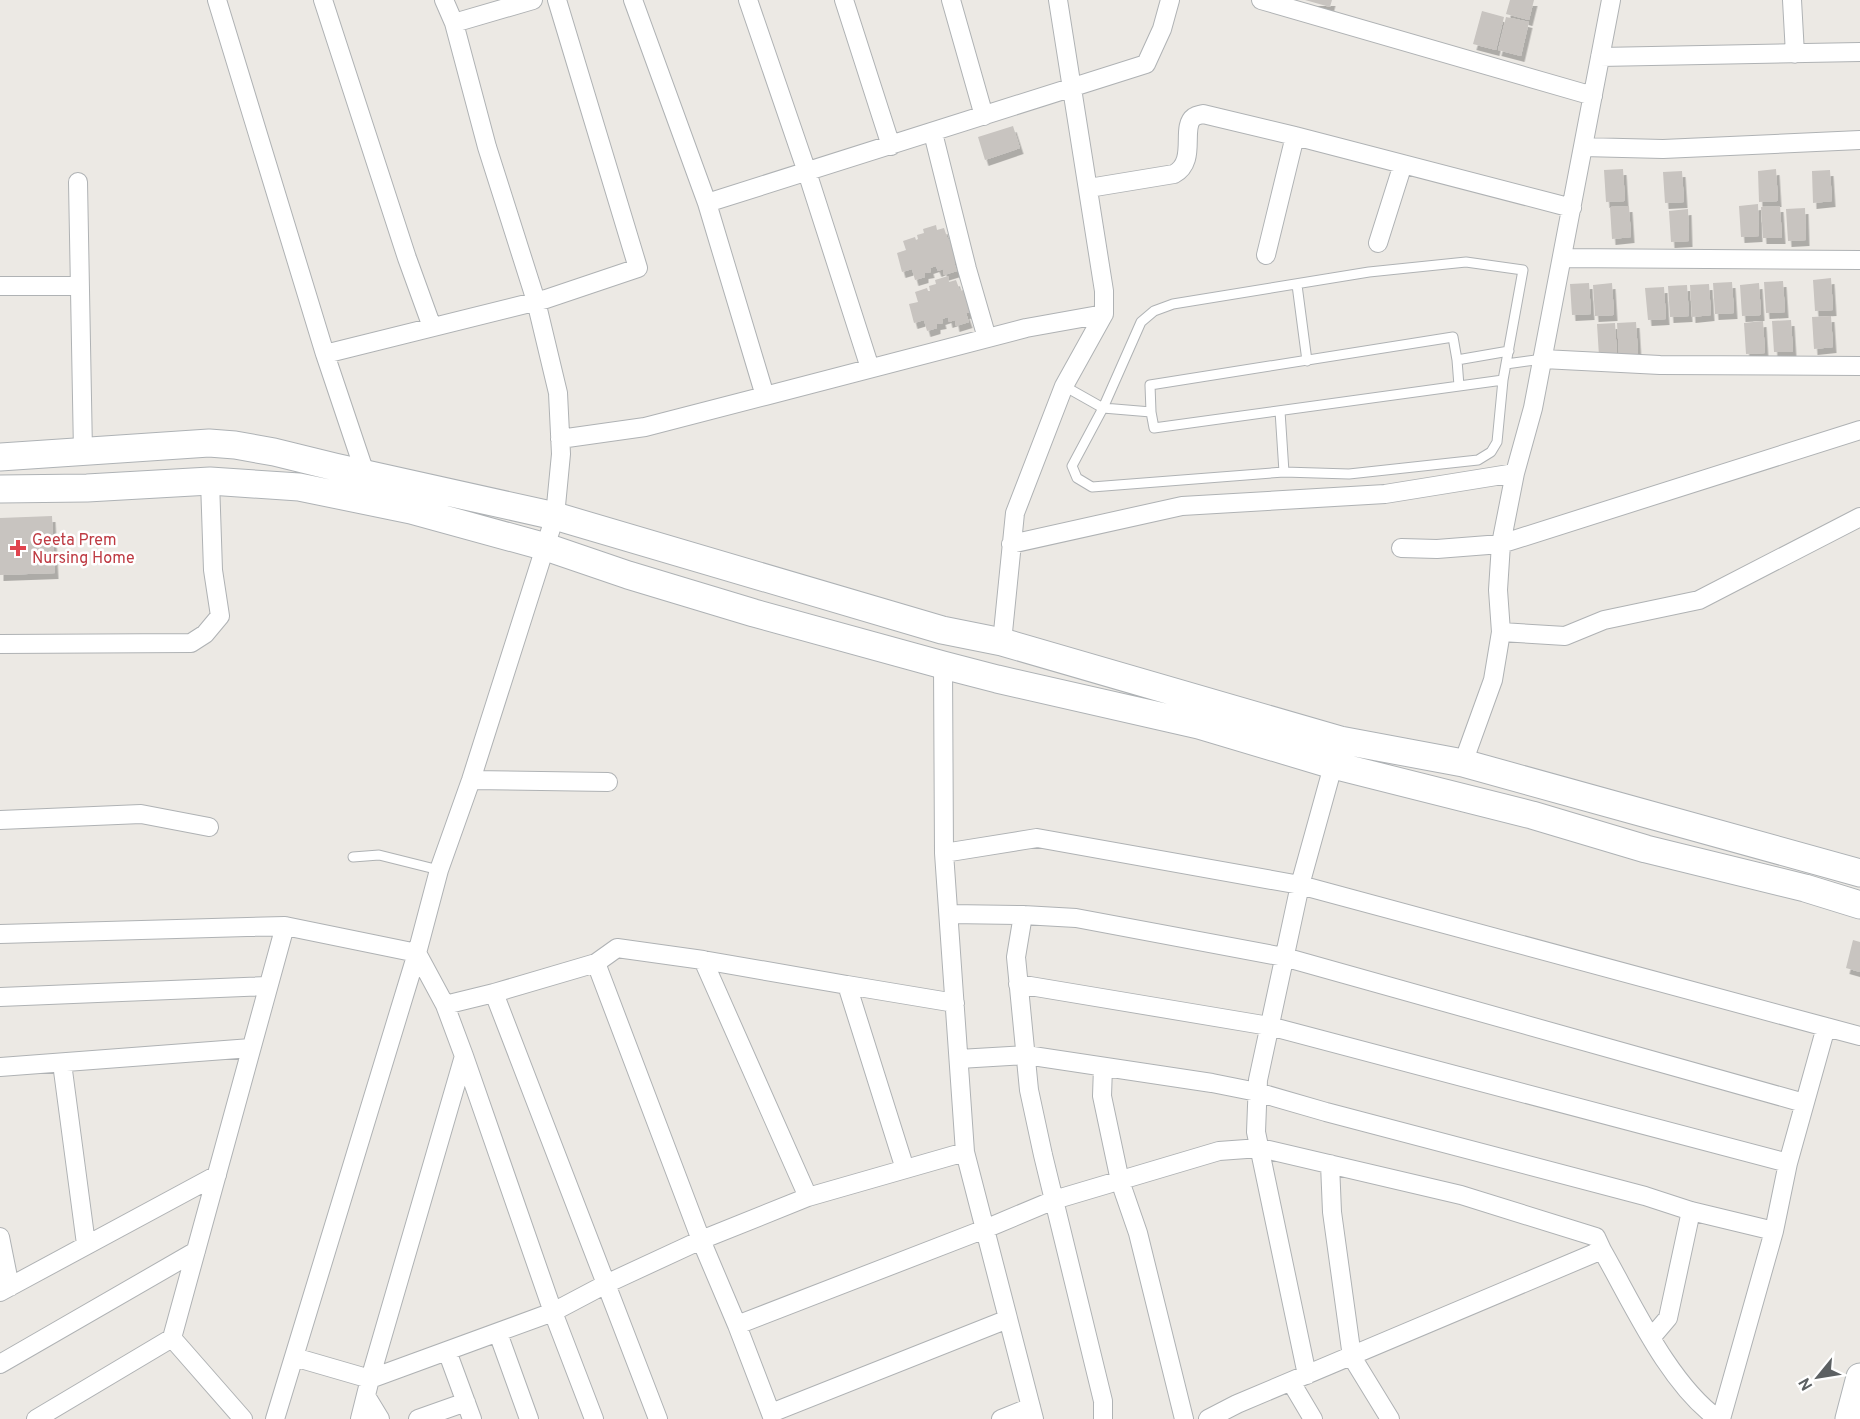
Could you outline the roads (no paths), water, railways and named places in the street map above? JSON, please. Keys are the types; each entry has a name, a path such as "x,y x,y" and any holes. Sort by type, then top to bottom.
{"street":[{"path":"219,0 325,354 365,473"},
{"path":"323,0 403,247 432,327"},
{"path":"275,1419 417,952 439,870 471,780 555,516 561,454 558,393 536,301 488,147 454,23 444,0"},
{"path":"454,23 514,3 533,0"},
{"path":"325,354 536,301 638,268 557,0"},
{"path":"633,0 707,203 765,396"},
{"path":"748,0 807,172 870,368"},
{"path":"844,0 891,146"},
{"path":"951,0 984,116"},
{"path":"1002,642 1015,513 1064,386 1104,314 1104,291 1089,188 1058,0"},
{"path":"707,203 1146,64 1162,29 1170,0"},
{"path":"1261,0 1593,96"},
{"path":"1462,763 1493,680 1501,632 1498,590 1501,544 1515,473 1533,408 1543,359 1611,0"},
{"path":"1792,0 1795,54"},
{"path":"1600,57 1860,52"},
{"path":"1089,188 1174,174 1182,169 1186,160 1190,123 1194,117 1203,114 1572,208"},
{"path":"933,133 987,338"},
{"path":"1266,255 1295,136"},
{"path":"1583,147 1663,149 1860,140"},
{"path":"1378,243 1403,164"},
{"path":"78,182 83,452"},
{"path":"1562,258 1860,260"},
{"path":"0,286 80,286"},
{"path":"561,439 645,427 1026,328 1104,314"},
{"path":"1543,359 1660,365 1860,366"},
{"path":"1401,548 1437,549 1501,544 1860,430"},
{"path":"0,457 209,443 274,452 555,516 942,630 1002,642 1336,753 1646,849 1805,888 1860,905"},
{"path":"1011,544 1182,506 1385,494 1515,473"},
{"path":"0,644 191,643 205,634 220,616 213,570 210,481"},
{"path":"0,489 87,488 210,481 299,487 411,510 546,547 628,575 754,613 997,679 1199,725 1336,753 1462,763 1860,873"},
{"path":"1501,632 1565,636 1604,620 1699,600 1860,517"},
{"path":"943,665 944,853 965,1152 1032,1413 1000,1419"},
{"path":"1313,1419 1299,1378 1256,1131 1257,1092 1300,885 1336,753"},
{"path":"471,780 608,782"},
{"path":"0,820 141,814 209,826"},
{"path":"944,853 1037,838 1300,885 1860,1036"},
{"path":"950,914 1076,918 1284,957 1804,1103"},
{"path":"1023,915 1016,957 1029,1090 1103,1401 1103,1419"},
{"path":"0,934 285,926 417,952"},
{"path":"36,1419 172,1338 285,926"},
{"path":"445,1005 596,963 618,948 704,960 955,1003"},
{"path":"417,952 445,1005 594,1419"},
{"path":"704,960 808,1197"},
{"path":"596,963 701,1240 738,1326 772,1416 1008,1319"},
{"path":"1018,984 1269,1026 1788,1163"},
{"path":"847,985 906,1169"},
{"path":"0,997 268,986"},
{"path":"494,993 658,1419"},
{"path":"738,1326 1054,1200 1219,1151 1260,1148 1461,1195 1596,1237 1651,1338 1704,1408 1719,1419 1774,1231 1788,1163 1826,1027"},
{"path":"0,1067 251,1048"},
{"path":"959,1059 1026,1055 1155,1073 1257,1092 1326,1113 1645,1196 1691,1211 1774,1231"},
{"path":"360,1419 464,1056"},
{"path":"62,1063 86,1244"},
{"path":"1102,1067 1102,1096 1120,1181 1138,1233 1184,1419"},
{"path":"294,1357 368,1387 447,1351 554,1312 606,1284 701,1240 808,1197 965,1152"},
{"path":"1330,1164 1332,1212 1352,1357 1390,1419"},
{"path":"0,1237 5,1290 86,1244 217,1175"},
{"path":"1651,1338 1668,1318 1691,1211"},
{"path":"0,1364 196,1251"},
{"path":"1218,1417 1299,1378 1602,1251"},
{"path":"498,1334 529,1419"},
{"path":"172,1338 243,1419"},
{"path":"418,1419 469,1410 447,1351"},
{"path":"1850,1419 1860,1377"},
{"path":"368,1387 380,1419"}],"lane":[{"path":"1466,262 1523,270 1503,380 1497,442 1491,452 1478,460 1349,474 1284,471 1092,487 1077,477 1072,466 1102,408 1141,322 1154,311 1173,304 1297,285 1369,272 1466,262"},
{"path":"1297,285 1307,361"},
{"path":"1460,386 1453,337 1150,386 1151,412 1154,428 1280,411 1460,386 1503,380"},
{"path":"1457,360 1509,351"},
{"path":"1506,364 1543,359"},
{"path":"1064,386 1102,408 1151,412"},
{"path":"1280,411 1284,471"},
{"path":"353,857 379,855 439,870"}],"place":[{"name":"Geeta Prem Nursing Home","path":"18,548"}]}
